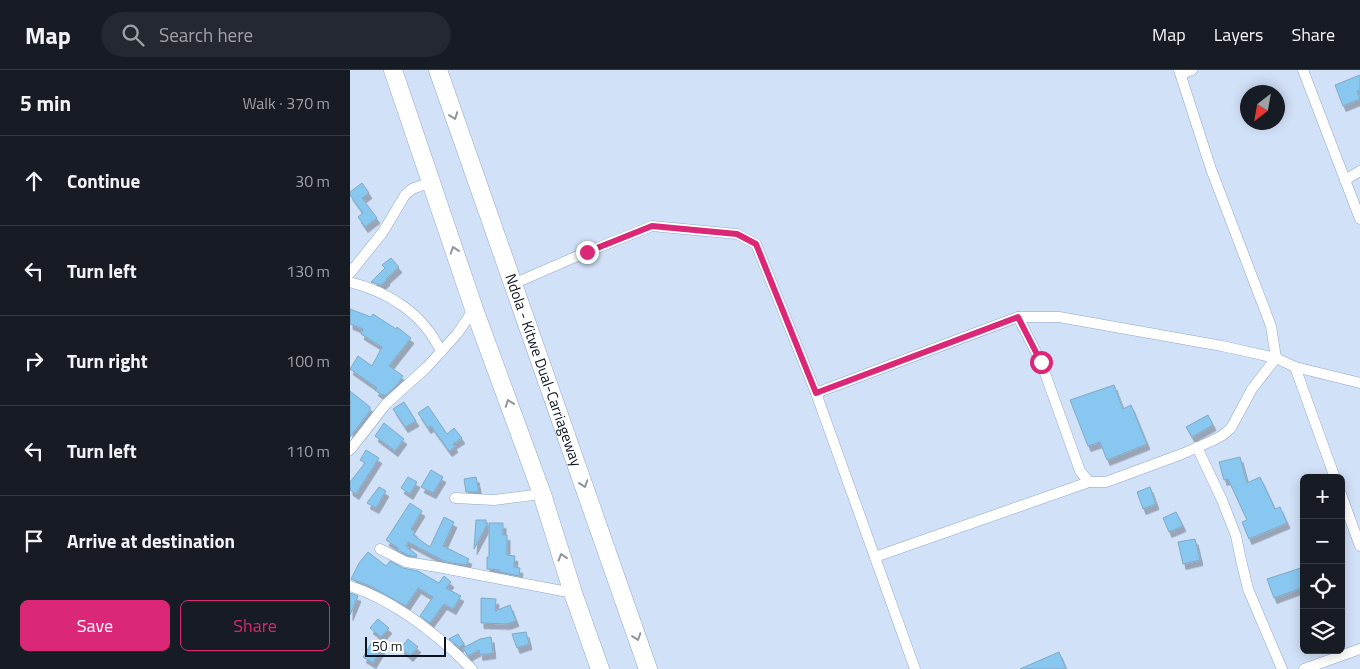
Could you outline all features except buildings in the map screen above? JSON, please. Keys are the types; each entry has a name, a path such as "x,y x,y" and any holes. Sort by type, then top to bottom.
{"highway":[{"path":"392,70 474,310 542,494 573,593 600,669"},
{"name":"Ndola - Kitwe Dual-Carriageway","path":"438,70 648,669"}],"street":[{"path":"875,557 1089,482 1106,482 1197,448 1223,435 1231,428 1252,389 1276,358 1271,326 1212,169 1180,72 1192,70"},
{"path":"1303,70 1360,219"},
{"path":"1345,180 1360,171"},
{"path":"350,273 383,232 408,192 431,182"},
{"path":"513,284 652,226 737,234 756,244 816,393 915,669"},
{"path":"350,282 389,296 409,310 431,333 441,352"},
{"path":"350,450 386,404 427,367 457,334 474,310"},
{"path":"816,393 1018,317 1058,317 1222,346 1276,358 1295,367 1360,383"},
{"path":"1018,317 1041,362 1080,471 1089,482"},
{"path":"1295,367 1334,474"},
{"path":"1197,448 1236,536 1248,589 1282,669"},
{"path":"456,498 494,500 542,494"},
{"path":"1345,505 1360,546"},
{"path":"380,548 406,562 573,593"},
{"path":"350,586 364,590 412,619 440,640 472,669"},
{"path":"1304,669 1360,649"}],"route":[{"path":"587,252 652,226 737,234 756,244 816,393 1018,317 1041,362"}]}
